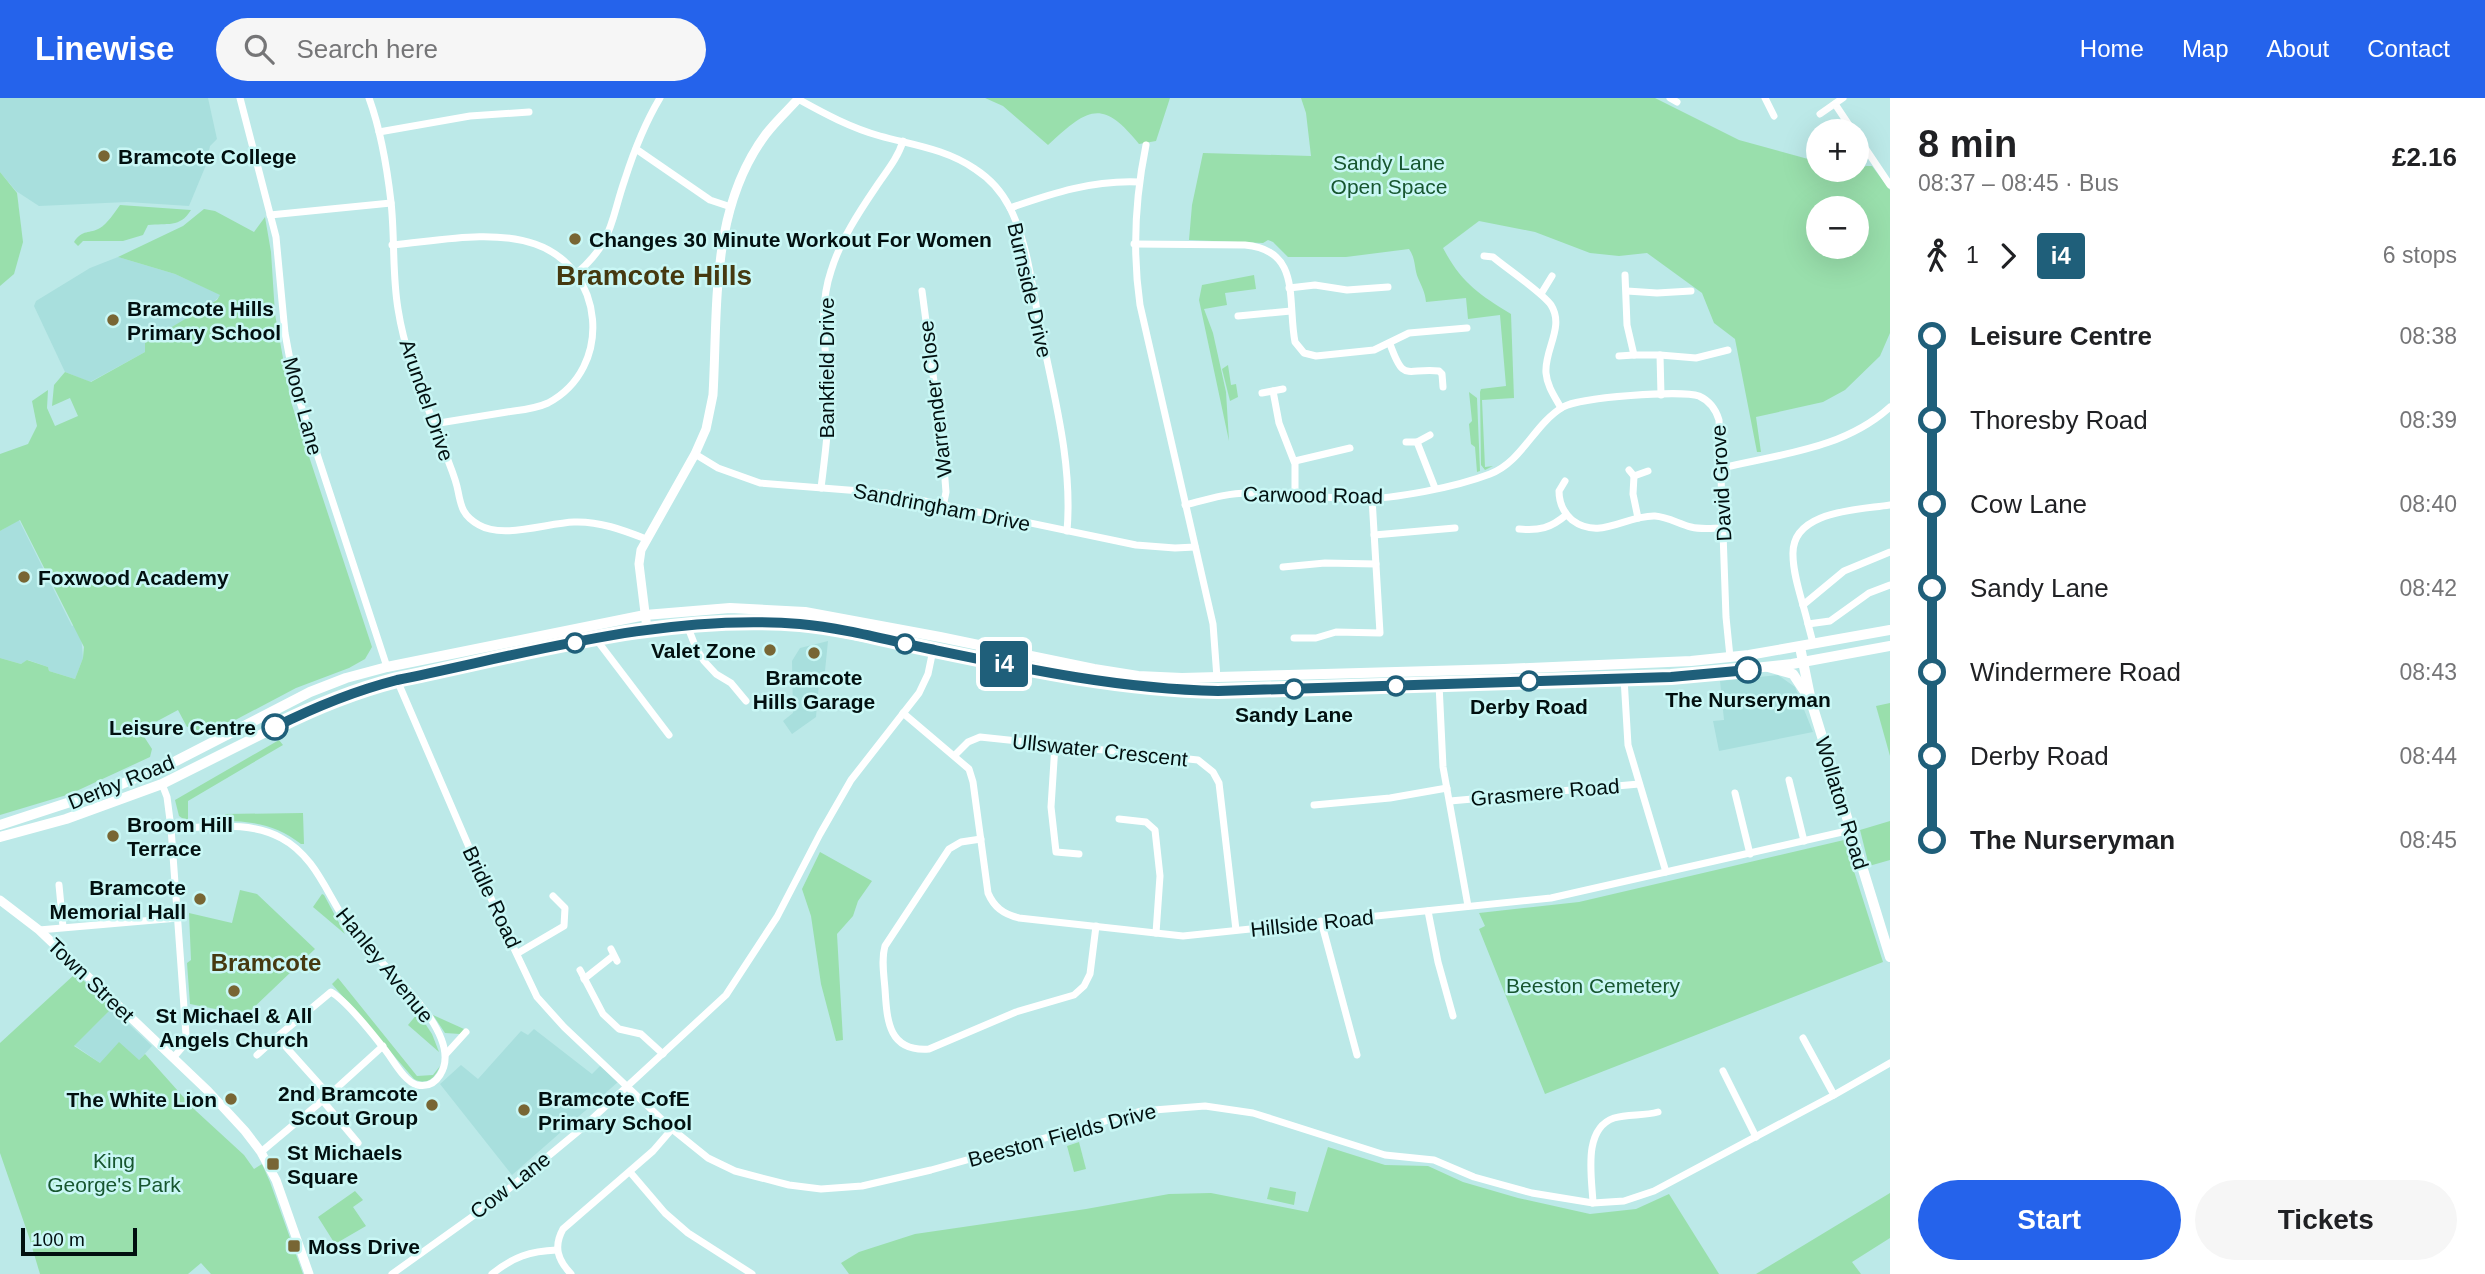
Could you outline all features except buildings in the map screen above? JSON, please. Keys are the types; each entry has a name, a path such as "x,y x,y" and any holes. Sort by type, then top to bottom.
{"highway":[{"name":"Derby Road","path":"0,825 120,785 176,761 310,692 346,678 387,667 645,615 730,608 805,612 1094,669 1138,676 1217,678 1665,662 1730,657 1890,631"},
{"name":"Derby Road","path":"0,837 66,819 162,784 322,704 358,690 647,629 753,622 804,625 1087,681 1218,691 1704,674 1802,662 1890,646"}],"main road":[{"name":"Wollaton Road","path":"1800,646 1811,701 1890,957"},
{"path":"1768,667 1797,677 1811,701"}],"street":[{"name":"Moor Lane","path":"240,98 278,249 284,326 295,387 387,667"},
{"name":"Arundel Drive","path":"369,98 379,132 391,203 398,309 406,346 458,491 458,500 467,515 480,526 489,529 507,531 574,522 589,523 646,539"},
{"path":"576,274 594,258 607,239 636,149 660,98"},
{"path":"1765,98 1774,117"},
{"path":"1820,114 1843,98"},
{"path":"647,629 639,564 640,550 695,454 706,429 713,395 719,261 731,207 741,177 759,144 799,99"},
{"name":"Burnside Drive","path":"799,99 860,129 949,154 976,169 996,188 1010,208 1027,261 1064,446 1068,496 1067,531"},
{"path":"1835,104 1845,119"},
{"path":"379,132 470,116 528,112"},
{"name":"Bankfield Drive","path":"821,488 829,404 823,321 827,281 846,237 898,154 903,141"},
{"path":"1146,145 1139,182 1134,244 1140,304 1213,624 1217,678"},
{"path":"636,149 710,200 731,207"},
{"path":"1869,155 1890,185"},
{"path":"1010,208 1089,184 1139,182"},
{"path":"270,215 391,203"},
{"path":"392,245 477,238 514,239 547,250 565,262 576,274 592,304 594,336 589,358 572,384 555,399 537,407 433,425"},
{"path":"1134,244 1261,246 1274,254 1286,269 1295,342 1310,355 1374,350 1409,333 1466,328"},
{"path":"1484,256 1494,254 1550,303 1557,318 1546,374 1561,408"},
{"path":"1625,275 1627,325 1634,355"},
{"path":"1541,293 1552,276"},
{"path":"1682,283 1682,292"},
{"path":"1289,288 1315,285 1347,290 1388,286"},
{"path":"1627,290 1691,291"},
{"name":"Warrender Close","path":"922,291 943,452 946,492 943,507"},
{"path":"1238,316 1292,311"},
{"path":"1390,344 1398,365 1403,370 1411,373 1439,371 1443,387"},
{"path":"1619,356 1696,358 1724,352 1723,362"},
{"path":"1660,355 1661,395"},
{"path":"1262,393 1283,389"},
{"path":"1273,391 1279,423 1294,461 1295,495"},
{"name":"David Grove","path":"1481,477 1505,466 1544,421 1561,408 1580,400 1690,394 1701,397 1710,404 1719,420 1726,617 1730,657"},
{"path":"1722,468 1837,440 1862,428 1889,409"},
{"path":"1406,442 1417,442 1430,435"},
{"path":"1417,442 1435,488"},
{"path":"1294,461 1350,448"},
{"name":"Sandringham Drive","path":"695,454 718,468 760,483 886,493 1136,545 1195,547"},
{"path":"1638,518 1632,473 1648,471"},
{"name":"Carwood Road","path":"1185,505 1243,493 1372,498 1481,477"},
{"path":"1565,481 1559,491 1559,501 1566,515 1583,526 1595,529 1638,518 1662,517 1700,529 1724,528"},
{"path":"1549,490 1559,491"},
{"path":"1294,638 1316,638 1336,632 1382,638 1372,498"},
{"path":"1813,643 1793,557 1796,541 1803,529 1815,519 1890,505"},
{"path":"1519,529 1548,528 1566,515"},
{"path":"1530,530 1531,519"},
{"path":"1374,535 1455,528"},
{"path":"1803,605 1844,571 1890,552"},
{"path":"1296,556 1296,565"},
{"path":"1283,567 1325,562 1376,564"},
{"path":"1808,624 1830,621 1869,593 1890,585"},
{"path":"687,625 704,661 716,674 731,683 746,701"},
{"path":"1304,626 1305,638"},
{"path":"596,639 669,734"},
{"name":"Cow Lane","path":"392,1274 504,1193 581,1129 715,1006 740,975 777,917 851,780 923,686 933,650"},
{"path":"1624,678 1628,745 1666,872"},
{"name":"Bridle Road","path":"397,680 500,919 537,997 628,1086"},
{"path":"1438,684 1447,788 1468,906"},
{"name":"Hillside Road","path":"903,713 955,755 971,774 988,892 1002,912 1019,918 1183,936 1428,911 1575,894 1851,830"},
{"name":"Ullswater Crescent","path":"955,755 968,742 979,737 1198,760 1213,772 1220,791 1236,930"},
{"path":"1055,745 1051,807 1056,852 1079,854"},
{"path":"1789,780 1787,792 1804,841"},
{"name":"Grasmere Road","path":"1450,802 1639,783"},
{"path":"162,784 167,797 171,828 186,1035 185,1044 173,1058"},
{"path":"1314,805 1390,798 1447,788"},
{"path":"1735,793 1750,854"},
{"path":"1119,819 1146,822 1155,830 1160,876 1156,933"},
{"name":"Hanley Avenue","path":"171,828 249,827 274,834 298,850 312,864 352,930 421,1006 438,1032 446,1054"},
{"path":"981,839 953,845 946,852 885,946 882,957 888,1025 895,1038 906,1046 929,1049 1016,1012 1074,995 1084,986 1090,974 1096,926"},
{"path":"59,885 63,927"},
{"path":"518,953 564,926 565,908 553,896"},
{"name":"Town Street","path":"0,900 39,930 236,1120 261,1152 276,1180 309,1274"},
{"path":"1428,911 1453,1016"},
{"path":"39,930 178,918"},
{"path":"1321,921 1357,1055"},
{"path":"584,979 614,955"},
{"path":"580,970 603,1014 619,1029 641,1034 663,1054"},
{"path":"257,1055 331,992 383,1046 407,1078 419,1085 428,1085 438,1079 445,1067 446,1054 466,1032"},
{"path":"276,1038 326,1098 358,1143"},
{"path":"1803,1038 1835,1095"},
{"path":"1354,1044 1364,1041"},
{"path":"261,1152 383,1046"},
{"name":"Beeston Fields Drive","path":"628,1086 672,1129 708,1158 754,1177 803,1187 851,1188 931,1170 1141,1111 1205,1107 1253,1113 1385,1155 1426,1158 1474,1177 1515,1189 1593,1203 1624,1201 1654,1191 1890,1063"},
{"path":"1723,1071 1756,1137"},
{"path":"1593,1203 1591,1154 1598,1132 1614,1118 1645,1116 1658,1112"},
{"path":"1645,1116 1647,1125"},
{"path":"571,1274 559,1259 557,1250 563,1229 653,1151 672,1129"},
{"path":"630,1172 665,1213 688,1233 752,1274"},
{"path":"492,1274 525,1253 557,1250"}],"shaded area":[{"name":"Bramcote College","path":"0,98 208,98 217,139 210,146 206,165 189,206 127,202 39,206 16,191 0,172"},
{"name":"Bramcote Hills Primary School","path":"118,257 175,274 221,295 208,307 146,343 145,352 90,382 65,372 34,306 36,301 90,268"},
{"name":"Foxwood Academy","path":"19,520 72,626 80,622 83,658 75,679 49,671 48,667 28,660 21,664 0,658 0,531"},
{"path":"828,641 825,671 820,672 816,717 792,734 783,721 793,713 792,661 800,648"},
{"path":"1778,675 1795,687 1813,732 1719,751 1713,721 1724,720 1720,681"},
{"path":"112,1008 152,1046 139,1060 100,1063 74,1045"},
{"name":"Bramcote CofE Primary School","path":"534,1029 592,1074 601,1065 618,1082 512,1175 440,1084 461,1065 478,1079 521,1031 528,1035"}],"green space":[{"path":"985,98 1170,98 1156,141 1139,144 1115,120 1095,113 1074,123 1048,145 1003,106"},
{"name":"Sandy Lane Open Space","path":"1301,98 1655,98 1739,140 1806,158 1806,182 1869,182 1869,166 1872,166 1890,190 1890,333 1880,356 1845,390 1823,402 1756,417 1761,452 1757,452 1735,339 1714,323 1702,293 1647,253 1619,256 1590,253 1535,232 1479,221 1443,248 1471,286 1511,314 1514,398 1482,400 1485,467 1493,466 1485,470 1481,465 1480,392 1481,389 1506,386 1500,315 1468,319 1466,298 1426,302 1409,249 1346,257 1288,257 1268,240 1263,243 1189,240 1192,205 1203,153 1311,156 1306,113"},
{"path":"0,172 17,193 23,242 14,274 0,286"},
{"path":"120,205 191,210 178,222 148,225 143,235 123,241 83,241 78,246 74,242 83,233 103,226"},
{"path":"204,209 215,211 254,232 265,217 271,252 275,314 291,402 372,647 365,659 349,668 296,688 207,735 197,736 192,726 187,727 178,710 150,725 152,729 143,735 152,749 150,757 70,794 0,815 0,658 21,664 27,660 48,667 49,671 75,679 84,647 20,520 0,531 0,454 28,444 37,426 32,401 48,390 47,408 55,426 78,416 70,398 52,406 54,385 65,372 91,382 145,352 145,343 217,300 220,295 175,274 118,257 183,226"},
{"path":"1254,275 1256,289 1225,293 1227,305 1204,309 1213,333 1226,392 1229,441 1199,300 1202,285"},
{"path":"1228,365 1231,385 1236,384 1238,397 1230,401 1222,369"},
{"path":"1469,392 1477,398 1480,471 1477,472 1475,447 1471,444 1469,424 1472,421"},
{"path":"1890,703 1890,756 1876,706"},
{"path":"279,740 283,745 188,801 188,822 179,816 175,800"},
{"path":"303,813 304,844 265,826 225,821 225,814"},
{"path":"1890,821 1890,860 1869,866 1860,830"},
{"name":"Beeston Cemetery","path":"1844,840 1883,962 1545,1094 1479,929 1485,926 1479,913 1579,902"},
{"path":"820,852 872,881 858,901 853,916 837,934 843,1040 836,1041 821,984 811,916 802,889"},
{"path":"240,890 257,894 315,949 246,1015 190,1004 187,963 191,960 189,913 232,923"},
{"path":"322,894 324,895 345,934 313,907"},
{"name":"King George's Park","path":"75,974 112,1008 74,1046 100,1063 119,1042 139,1060 145,1054 195,1110 244,1155 254,1169 262,1164 303,1274 211,1274 201,1263 188,1274 40,1274 0,1153 0,1043"},
{"path":"338,978 417,1076 433,1075 440,1066 433,1077 423,1082 414,1079 332,984"},
{"path":"418,1013 432,1034 439,1052 408,1025"},
{"path":"433,1015 464,1029 460,1034 445,1033"},
{"path":"1079,1142 1086,1169 1074,1172 1067,1146"},
{"path":"1328,1147 1385,1165 1428,1166 1463,1182 1590,1214 1636,1209 1669,1194 1719,1274 849,1274 841,1263 859,1252 915,1234 1169,1194 1211,1193 1308,1212"},
{"path":"1270,1187 1296,1192 1294,1205 1267,1199"},
{"path":"355,1191 363,1200 353,1207 366,1226 335,1244 318,1217"},
{"path":"1890,1193 1890,1238 1852,1262 1861,1274 1756,1274"}],"bus line":[{"name":"i4","path":"275,727 358,690 397,680 647,629 729,622 804,625 1087,681 1180,690 1688,676 1748,670"}],"place":[{"name":"Bramcote College","path":"104,156"},
{"name":"Changes 30 Minute Workout For Women","path":"575,239"},
{"name":"Bramcote Hills Primary School","path":"113,320"},
{"name":"Foxwood Academy","path":"24,577"},
{"name":"Valet Zone","path":"770,650"},
{"name":"Bramcote Hills Garage","path":"814,653"},
{"name":"The Nurseryman","path":"1748,670"},
{"name":"Derby Road","path":"1529,681"},
{"name":"Sandy Lane","path":"1294,689"},
{"name":"Leisure Centre","path":"275,727"},
{"name":"Broom Hill Terrace","path":"113,836"},
{"name":"Bramcote Memorial Hall","path":"200,899"},
{"name":"St Michael & All Angels Church","path":"234,991"},
{"name":"The White Lion","path":"231,1099"},
{"name":"2nd Bramcote Scout Group","path":"432,1105"},
{"name":"Bramcote CofE Primary School","path":"524,1110"},
{"name":"St Michaels Square","path":"273,1164"},
{"name":"Moss Drive","path":"294,1246"}],"district":[{"name":"Bramcote Hills","path":"654,275"},
{"name":"Bramcote","path":"266,962"}]}
